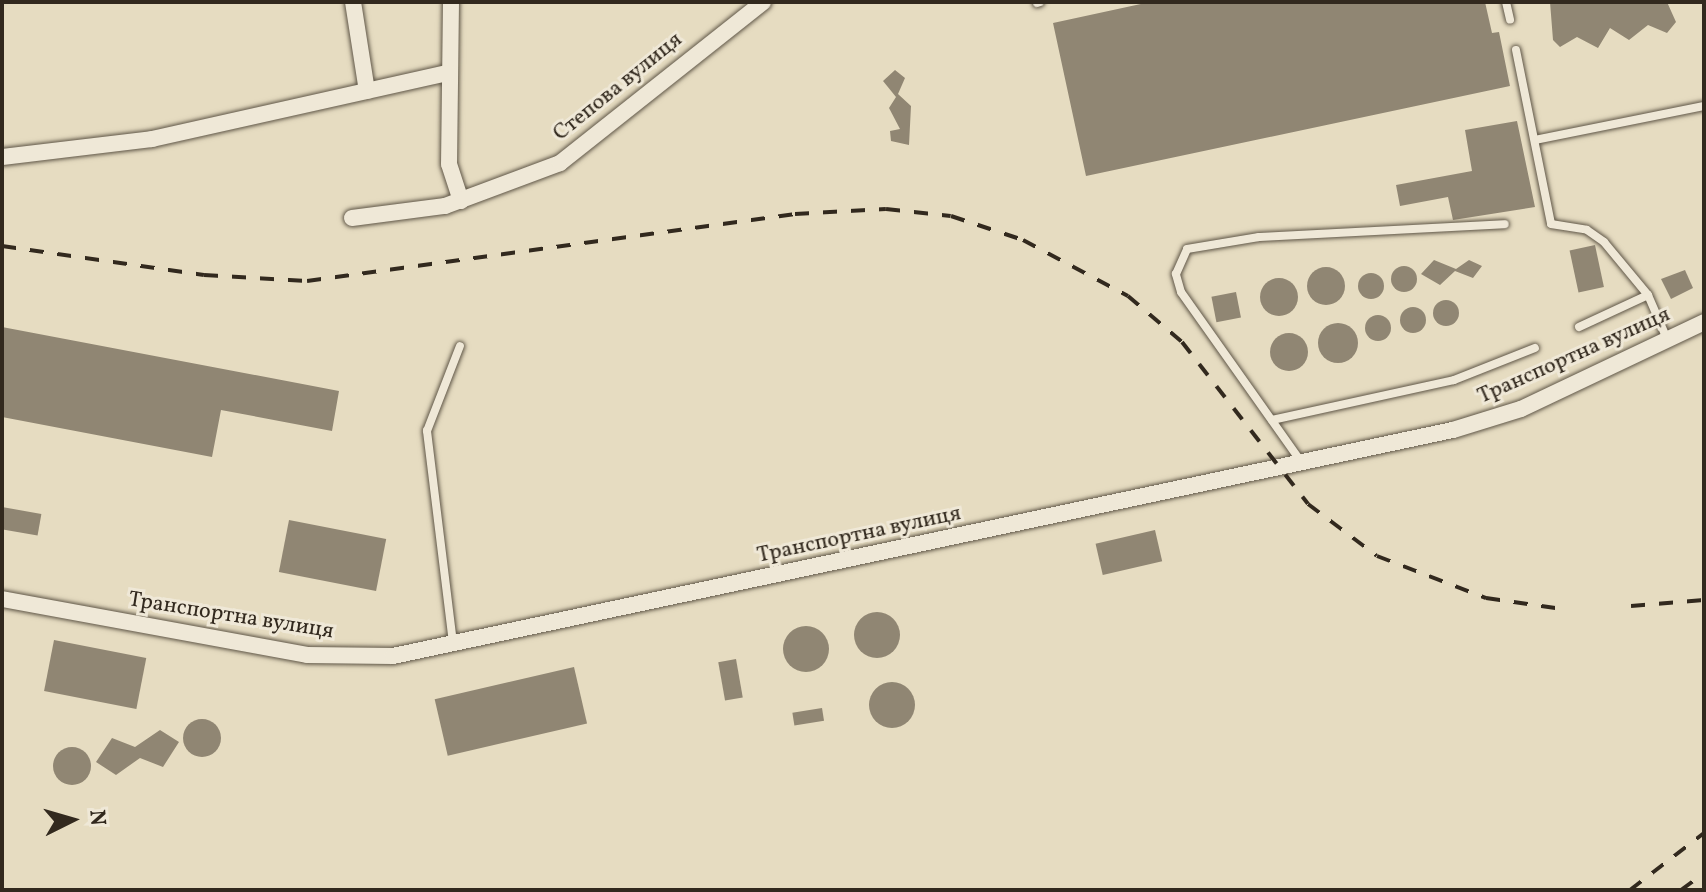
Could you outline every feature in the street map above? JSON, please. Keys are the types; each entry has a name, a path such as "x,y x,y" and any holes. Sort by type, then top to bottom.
{"street":[{"path":"353,2 367,91"},
{"path":"451,2 449,164 461,201"},
{"name":"Степова вулиця","path":"352,218 461,201 560,163 587,145 684,60 763,2"},
{"path":"2,157 152,139 448,73"},
{"name":"Транспортна вулиця","path":"2,599 307,655 393,656 1302,464 1495,419 1704,322"}],"lane":[{"path":"1506,2 1510,20"},
{"path":"1516,50 1551,224 1587,230 1604,242 1648,295 1667,340"},
{"path":"1535,140 1704,106"},
{"path":"1302,464 1181,292 1176,274 1187,249 1259,237 1505,224"},
{"path":"1579,327 1648,295"},
{"path":"453,643 427,431 460,346"},
{"path":"1272,420 1454,380 1535,348"}],"building":[{"path":"1150,2 1485,2 1492,33 1499,32 1510,86 1086,176 1053,23"},
{"path":"1550,2 1667,2 1676,22 1667,33 1648,25 1629,40 1610,28 1598,48 1577,37 1560,47 1553,40"},
{"path":"895,70 905,78 898,94 911,106 909,145 891,141 890,131 900,129 889,108 896,97 883,81"},
{"path":"1517,121 1535,207 1453,220 1448,197 1400,206 1396,185 1472,171 1465,130"},
{"path":"1595,245 1604,287 1579,292 1570,250"},
{"path":"1434,260 1456,269 1469,260 1482,266 1473,278 1455,271 1440,285 1421,274"},
{"path":"1404,266 1414,269 1417,279 1414,289 1404,292 1394,289 1391,279 1394,269"},
{"path":"1326,267 1340,272 1345,286 1340,300 1326,305 1312,300 1307,286 1312,272"},
{"path":"1685,270 1693,288 1671,299 1661,279"},
{"path":"1371,273 1380,277 1384,286 1380,295 1371,299 1362,295 1358,286 1362,277"},
{"path":"1279,278 1293,283 1298,297 1293,311 1279,316 1265,311 1260,297 1265,283"},
{"path":"1236,292 1241,318 1216,322 1211,297"},
{"path":"1446,300 1455,304 1459,313 1455,322 1446,326 1437,322 1433,313 1437,304"},
{"path":"1413,307 1422,311 1426,320 1422,329 1413,333 1404,329 1400,320 1404,311"},
{"path":"1378,315 1387,319 1391,328 1387,337 1378,341 1369,337 1365,328 1369,319"},
{"path":"1338,323 1352,329 1358,343 1352,357 1338,363 1324,357 1318,343 1324,329"},
{"path":"2,327 339,391 332,431 221,410 212,457 2,417"},
{"path":"1289,333 1303,338 1308,352 1303,366 1289,371 1275,366 1270,352 1275,338"},
{"path":"2,507 41,514 38,536 2,529"},
{"path":"289,520 386,539 376,591 279,572"},
{"path":"1155,530 1162,561 1103,575 1096,544"},
{"path":"877,612 893,619 900,635 893,651 877,658 861,651 854,635 861,619"},
{"path":"806,626 822,633 829,649 822,665 806,672 790,665 783,649 790,633"},
{"path":"54,640 146,658 136,709 44,691"},
{"path":"736,659 743,697 725,701 718,662"},
{"path":"574,667 587,724 448,756 435,699"},
{"path":"892,682 908,689 915,705 908,721 892,728 876,721 869,705 876,689"},
{"path":"822,708 824,721 794,726 792,713"},
{"path":"202,719 215,725 221,738 215,751 202,757 189,751 183,738 189,725"},
{"path":"160,730 179,742 163,767 140,758 116,775 96,762 112,738 135,747"},
{"path":"72,747 85,753 91,766 85,779 72,785 59,779 53,766 59,753"}],"railway":[{"path":"2,246 204,275 307,281 795,214 886,209 951,216 1023,240 1128,296 1182,342 1308,504 1377,556 1486,598 1562,609"},
{"path":"1631,606 1704,600"},
{"path":"1630,890 1704,833"},
{"path":"1681,890 1704,873"}]}
